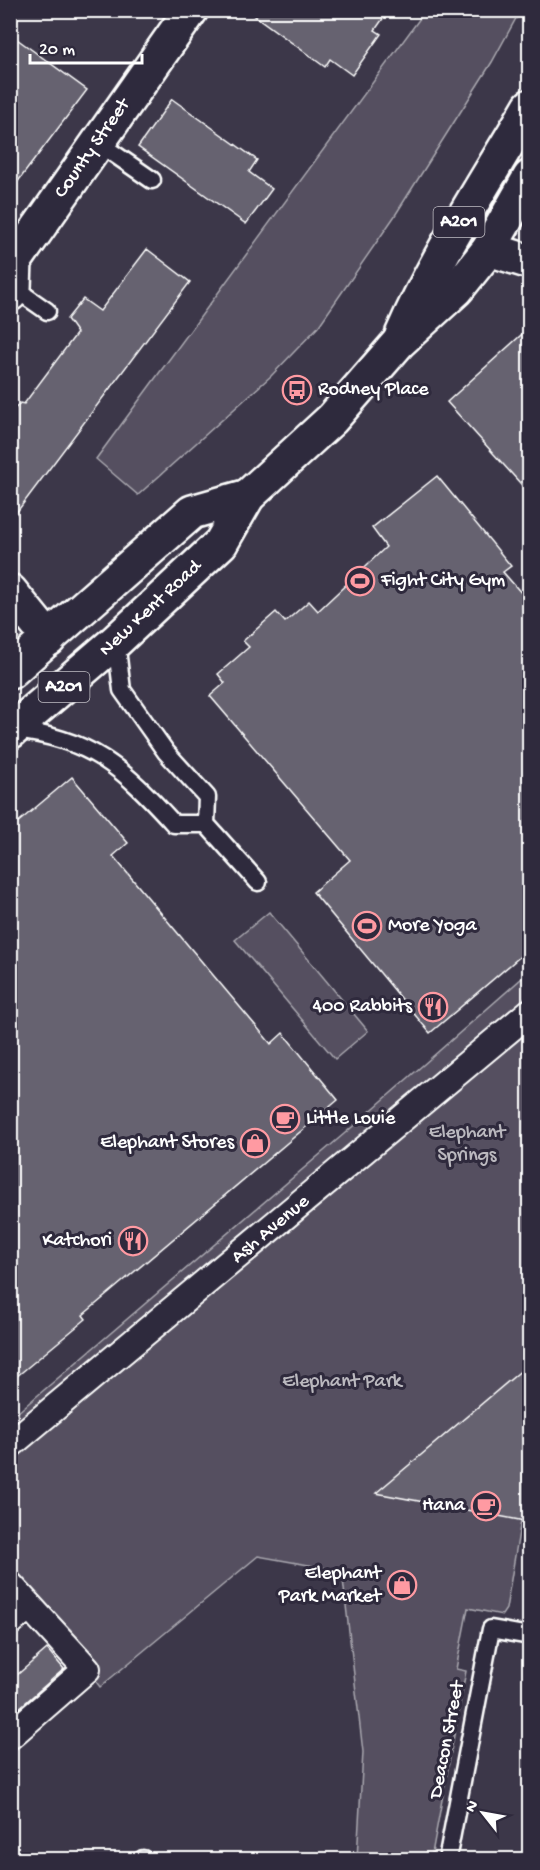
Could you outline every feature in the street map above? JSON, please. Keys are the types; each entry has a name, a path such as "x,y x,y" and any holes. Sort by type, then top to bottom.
{"main road":[{"name":"County Street","path":"12,291 15,261 191,10"},
{"name":"New Kent Road","path":"399,342 422,288 530,106"},
{"name":"New Kent Road","path":"12,731 116,641 221,543 248,496 332,419 399,342 457,289 489,249 530,177"},
{"path":"489,249 530,262"},
{"name":"New Kent Road","path":"10,672 192,512 248,496"},
{"path":"10,591 49,639"}],"street":[{"name":"Ash Avenue","path":"10,1445 530,1012"},
{"path":"10,1585 20,1614 87,1669 10,1736"}],"lane":[{"path":"97,142 152,180"},
{"path":"12,291 47,311"},
{"path":"116,641 122,690 166,752 207,797 206,824 258,882"},
{"path":"12,731 46,734 80,744 134,780 174,824 206,824"},
{"name":"Deacon Street","path":"447,1860 491,1629 530,1636"}],"green space":[{"path":"426,10 520,11 492,62 394,217 318,327 271,376 138,495 96,459"},
{"path":"269,912 368,1031 335,1059 235,940"},
{"name":"Elephant Park","path":"529,972 529,1473 506,1609 502,1615 468,1608 456,1669 466,1671 431,1859 357,1859 363,1752 342,1571 258,1556 100,1687 11,1570 10,1419 358,1122"}],"building":[{"path":"247,10 389,10 375,30 381,34 352,75 330,59 325,67"},
{"path":"10,34 87,90 10,192"},
{"path":"172,99 257,160 249,172 272,189 246,224 138,147"},
{"path":"147,249 190,282 10,521 10,414 20,403 24,404 77,333 67,319 83,299 100,311"},
{"path":"530,327 530,494 447,402"},
{"path":"437,476 511,566 503,572 530,603 530,948 430,1033 313,892 350,860 210,696 225,683 218,674 249,647 243,641 276,612 285,622 309,601 318,611 386,547 372,528"},
{"path":"72,777 128,843 113,856 271,1044 283,1033 338,1100 83,1315 86,1319 10,1382 10,829"},
{"path":"530,1363 530,1522 376,1493"},
{"path":"47,1649 64,1669 10,1716 10,1681"}],"place":[{"name":"Rodney Place","path":"297,390"},
{"name":"Fight City Gym","path":"360,581"},
{"name":"More Yoga","path":"367,926"},
{"name":"400 Rabbits","path":"433,1007"},
{"name":"Little Louie","path":"285,1119"},
{"name":"Elephant Stores","path":"255,1143"},
{"name":"Katchori","path":"133,1241"},
{"name":"Hana","path":"486,1506"},
{"name":"Elephant Park Market","path":"402,1585"}],"park label":[{"name":"Elephant Springs","path":"467,1144"}]}
